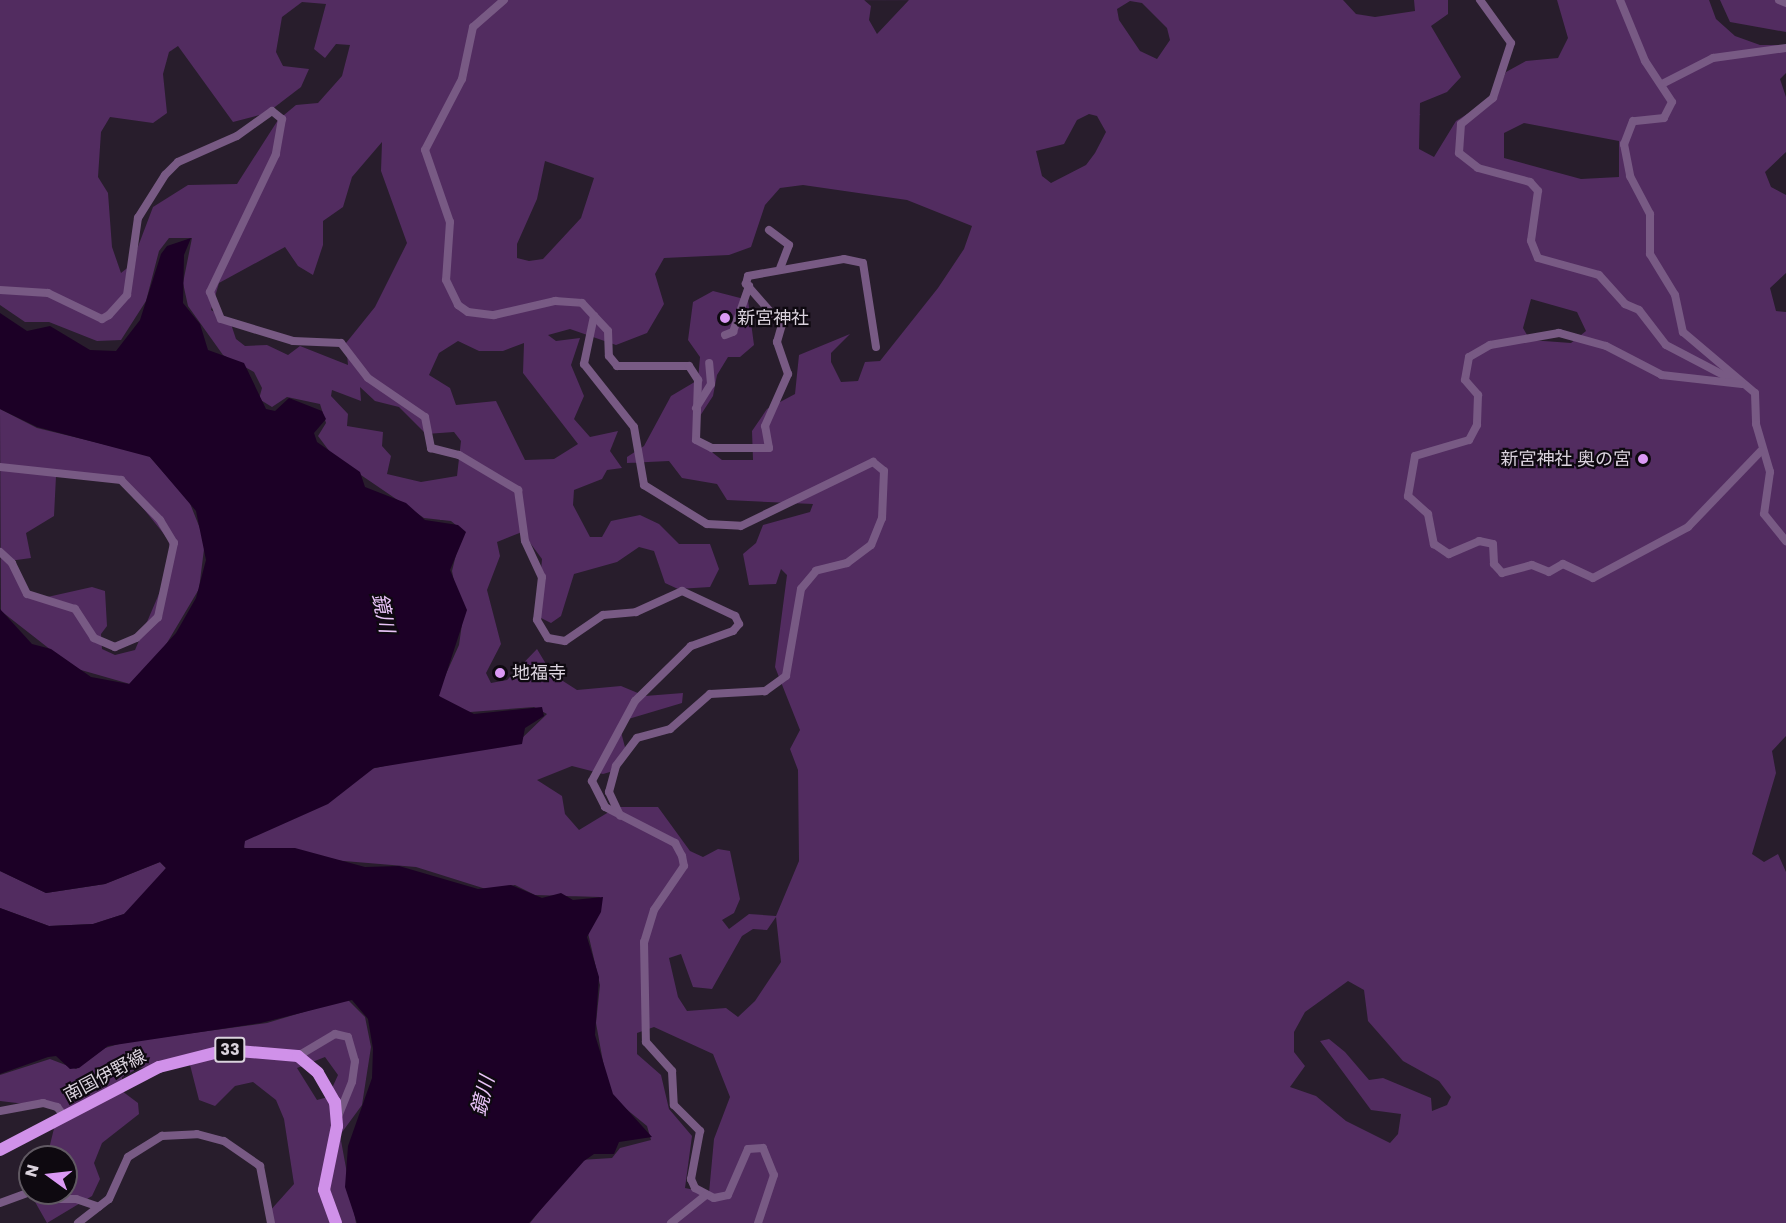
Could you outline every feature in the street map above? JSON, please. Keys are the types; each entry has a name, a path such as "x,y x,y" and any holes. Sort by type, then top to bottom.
{"main road":[{"name":"南国伊野線","path":"0,1150 66,1117 133,1077 177,1062 226,1050 298,1056"},
{"path":"298,1056 329,1087 338,1116 324,1190 336,1223"}],"street":[{"path":"504,0 472,27 462,79 425,150 450,222 448,289 468,312 494,315 567,300 582,303 608,331 609,356 617,366 689,366 698,380 696,440 701,444 754,450 770,446 765,426 788,374 777,342 782,325 749,286"},
{"path":"1480,0 1512,43 1493,98 1461,124 1459,153 1478,168 1530,182 1538,191 1531,241 1538,258 1599,275 1624,304 1647,319 1666,345 1742,384"},
{"path":"1620,0 1645,61 1664,82 1672,102 1669,114 1633,121 1624,144 1625,160 1650,214 1650,254 1675,295 1683,332 1755,393 1761,451 1770,472 1764,514 1786,542"},
{"path":"1779,0 1786,3"},
{"path":"1664,82 1713,58 1786,48"},
{"path":"0,290 48,293 102,319 109,315 127,295 138,218 165,175 178,162 237,136 272,111 282,119 276,154 260,194 215,272 210,292 221,319 293,341 341,342 369,378 425,417 431,448 459,455 518,490 525,541 542,577 537,620 548,638 565,640 603,615 636,612 682,591 738,620 733,631 691,646 675,659 622,717 592,781 605,807 620,817 675,843 682,856 684,866 646,932 643,1027 650,1049 672,1071 674,1105 700,1131 691,1179 706,1195"},
{"path":"769,230 789,245 780,269"},
{"path":"725,335 733,332 752,273 844,259 863,263 876,347"},
{"path":"594,316 584,364 634,428 644,485 707,524 741,526 873,462 885,471 875,540 847,562 816,571 801,589 786,676 765,691 710,694 670,729 629,746 609,792 620,817"},
{"path":"1742,384 1662,375 1606,346 1559,333 1490,345 1469,357 1465,380 1478,394 1477,425 1469,440 1415,456 1408,496 1428,514 1434,544 1449,554 1479,541 1493,544 1494,564 1502,573 1532,565 1549,572 1563,564 1593,578 1688,527 1761,451"},
{"path":"696,410 711,384 709,363"},
{"path":"0,467 121,480 160,520 174,543 158,617 136,638 115,646 94,638 75,609 27,594 12,563 0,552"},
{"path":"298,1056 335,1034 348,1037 355,1061 352,1082 338,1116"},
{"path":"0,1110 43,1103 57,1107 66,1117"},
{"path":"78,1223 99,1207 115,1190 128,1157 147,1142 197,1134 224,1141 260,1166 271,1223"},
{"path":"671,1223 706,1195 728,1195 748,1149 762,1148 774,1174 758,1223"},
{"path":"0,1203 18,1196"},
{"path":"78,1204 99,1207"}],"shaded area":[{"path":"0,0 864,0 871,6 869,20 877,34 909,0 1343,0 1356,14 1375,17 1415,11 1414,0 1448,0 1448,14 1431,26 1461,77 1447,92 1420,103 1419,149 1434,157 1456,121 1495,97 1506,72 1526,61 1558,58 1568,38 1557,0 1709,0 1716,19 1735,36 1760,45 1786,45 1786,73 1780,79 1786,97 1786,152 1765,172 1771,187 1786,195 1786,273 1770,288 1776,311 1786,312 1786,736 1772,751 1776,773 1752,854 1764,862 1778,854 1786,872 1786,1223 530,1223 580,1160 612,1158 620,1148 651,1140 647,1126 609,1095 596,1023 600,985 588,933 600,897 535,895 515,885 486,889 416,867 247,853 242,842 362,771 474,746 517,743 547,714 534,707 470,712 452,708 437,694 459,645 462,624 452,571 462,530 451,521 424,518 333,456 318,436 326,423 320,404 287,397 272,407 259,399 262,388 254,372 223,355 188,306 183,283 192,238 169,238 159,251 146,301 121,340 97,341 49,322 25,322 0,305","holes":["1130,1 1142,3 1167,28 1170,40 1157,59 1140,51 1119,20 1117,9","302,2 326,4 314,49 325,58 336,44 350,45 342,76 318,103 296,105 278,120 237,184 188,185 153,207 131,265 121,273 112,247 108,193 98,177 101,132 110,117 153,123 167,113 163,74 169,52 178,46 233,122 267,113 301,87 309,69 283,66 276,52 282,17","1089,114 1097,116 1106,132 1086,165 1051,183 1042,176 1036,151 1064,144 1077,120","1524,123 1619,141 1619,177 1581,179 1504,158 1504,133","382,142 381,171 407,243 375,307 346,343 348,365 300,346 288,355 267,345 245,346 236,339 230,321 211,310 219,283 285,247 298,266 313,275 323,245 323,221 343,207 352,177","545,161 594,178 581,218 543,259 529,261 517,258 517,244 537,199","803,185 907,200 972,226 964,249 938,288 880,361 865,362 858,381 841,382 831,362 831,353 850,334 799,355 795,394 767,409 752,431 753,460 722,460 699,442 700,416 713,396 717,375 728,357 740,357 754,345 748,300 713,291 693,302 688,340 700,357 698,380 671,396 644,446 627,457 627,463 669,461 682,478 717,484 727,500 813,504 810,512 763,525 756,543 743,554 749,585 776,584 781,569 787,575 775,667 800,730 790,749 798,770 799,861 776,916 749,914 729,929 722,920 734,913 740,899 730,851 718,849 703,857 690,851 658,807 617,807 579,830 565,814 562,796 537,780 572,766 603,774 617,770 626,751 621,732 625,720 682,703 683,693 645,696 621,686 577,690 552,674 537,649 507,680 491,683 486,673 501,644 487,590 500,556 497,542 522,532 542,559 537,616 551,623 561,616 574,574 617,562 639,547 654,551 665,583 678,589 710,587 719,569 710,544 679,544 659,524 640,515 611,521 602,537 590,537 573,505 574,490 602,479 607,470 622,468 610,451 618,431 590,437 574,419 584,396 571,365 580,338 556,341 548,335 570,329 616,345 647,333 664,304 655,274 664,258 729,255 751,247 765,205 780,188","1531,299 1577,312 1586,331 1571,343 1530,340 1523,328","458,341 479,351 503,351 524,343 523,373 578,444 554,459 525,460 496,401 456,405 450,388 429,375 439,353","360,387 375,401 399,407 426,434 454,432 461,441 457,476 421,482 387,474 391,456 382,446 383,432 347,426 348,414 331,396 332,390 361,401","776,917 781,962 755,1001 738,1017 726,1008 687,1011 678,997 669,958 681,954 693,987 712,989 742,936 753,929 767,930","1348,981 1364,990 1368,1021 1403,1061 1439,1081 1451,1097 1447,1105 1432,1111 1431,1098 1383,1078 1369,1080 1345,1052 1329,1039 1320,1041 1371,1110 1401,1114 1398,1134 1390,1143 1346,1121 1316,1096 1290,1087 1305,1066 1294,1052 1294,1032 1305,1012","654,1027 713,1054 730,1097 714,1139 709,1193 685,1188 692,1136 669,1109 661,1075 637,1054 637,1033"]},
{"path":"1720,0 1786,0 1786,32 1730,22"},
{"path":"0,409 37,428 148,455 189,501 205,541 199,589 158,658 130,684 74,668 1,611","holes":["56,476 121,481 168,539 173,561 135,650 115,655 102,649 101,634 107,626 105,591 92,587 34,600 9,561 31,558 26,533 54,516"]},
{"path":"160,862 166,868 148,893 124,914 93,924 49,926 0,908 0,871 46,893 105,884"},
{"path":"347,999 365,1017 371,1047 362,1105 340,1135 356,1223 271,1223 268,1213 294,1184 284,1119 276,1100 253,1082 235,1086 215,1106 199,1100 190,1065 139,1068 122,1077 122,1091 138,1103 139,1114 102,1143 94,1163 100,1179 92,1196 78,1204 78,1145 50,1145 59,1108 0,1101 0,1075 50,1059 76,1069 105,1048 126,1042 267,1023","holes":["325,1057 338,1075 328,1097 317,1100 297,1068"]},
{"path":"37,1205 77,1205 47,1223"}],"water":[{"name":"鏡川","path":"191,238 184,255 183,303 200,324 208,350 244,363 266,409 275,411 289,398 322,411 326,419 314,433 317,442 360,472 365,487 406,503 425,520 458,525 466,532 450,570 467,610 439,696 474,714 542,707 544,716 525,728 522,744 374,768 328,804 245,841 244,848 295,848 365,867 399,866 478,889 511,885 542,898 561,893 573,900 603,897 601,912 587,937 599,977 595,1035 613,1094 652,1137 619,1142 614,1154 594,1154 584,1161 529,1223 357,1223 345,1187 348,1146 372,1078 373,1049 368,1019 352,1000 261,1023 108,1046 79,1068 70,1069 56,1056 0,1074 0,908 49,926 93,924 124,914 166,868 160,862 105,884 46,893 0,871 0,609 32,644 51,649 91,677 129,684 176,633 196,598 206,560 196,511 150,457 37,427 0,409 0,313 27,331 50,326 90,350 116,351 140,320 161,254 167,246"}],"place":[{"name":"新宮神社","path":"725,318"},
{"name":"新宮神社 奥の宮","path":"1643,459"},
{"name":"地福寺","path":"500,673"}]}
